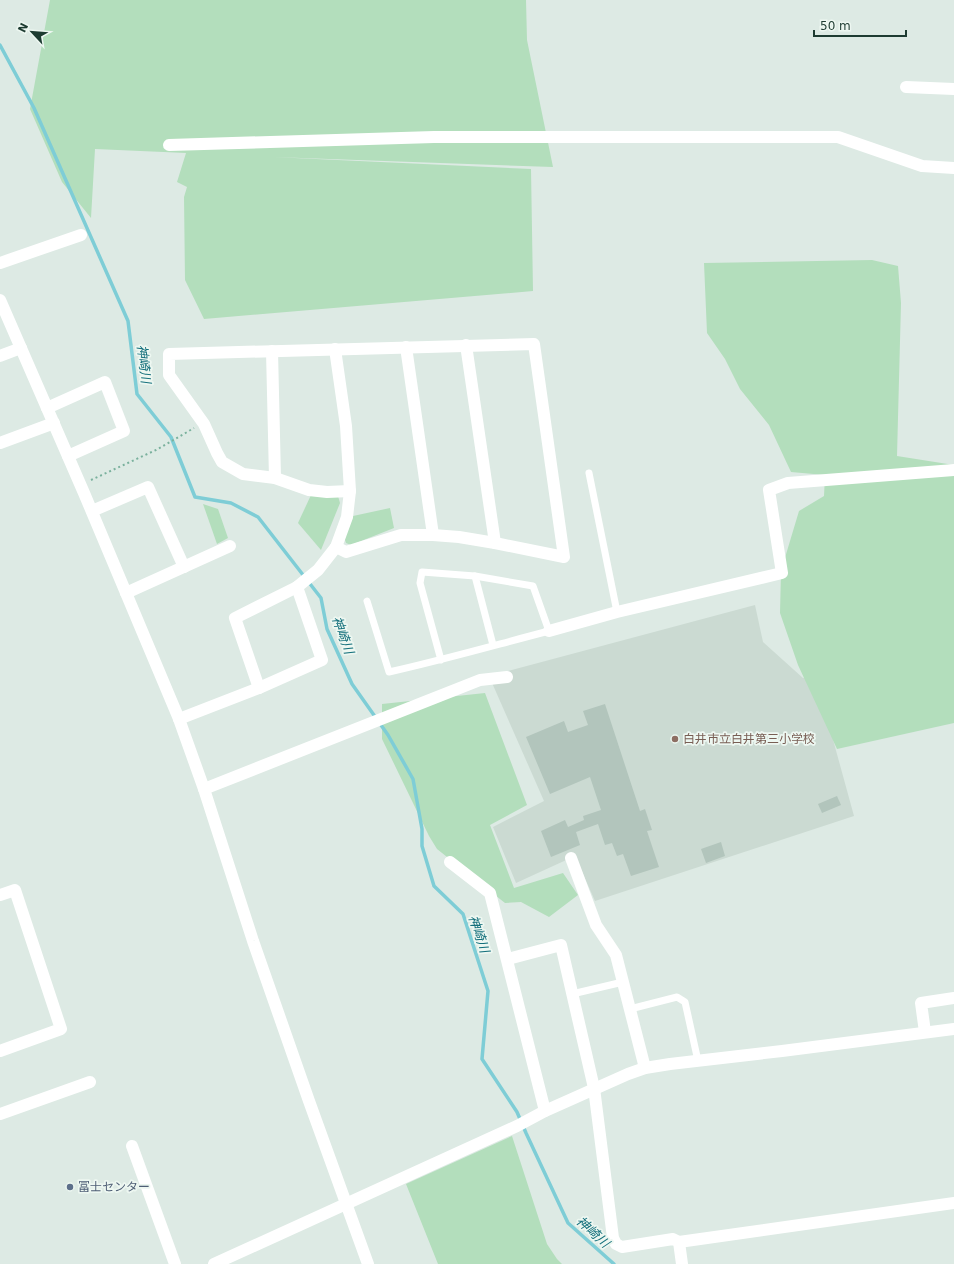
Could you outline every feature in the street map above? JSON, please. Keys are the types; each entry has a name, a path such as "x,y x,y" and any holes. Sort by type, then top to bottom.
{"street":[{"path":"906,87 954,89"},
{"path":"169,145 434,137 838,137 922,166 954,168"},
{"path":"0,263 81,235"},
{"path":"0,300 81,485 179,720 204,789 308,1101 347,1203 368,1264"},
{"path":"336,547 346,552 401,535 433,535 496,543 564,556 534,344 169,354 169,375 204,424 222,462 243,474 275,478 309,490 327,492 350,491"},
{"path":"466,345 496,543"},
{"path":"406,347 433,535"},
{"path":"0,356 21,348"},
{"path":"259,688 235,618 297,587 318,570 336,547 347,516 350,491 346,426 335,349"},
{"path":"272,351 275,478"},
{"path":"47,408 105,382 124,431 68,456"},
{"path":"0,443 54,423"},
{"path":"548,631 617,612 782,573 769,490 788,483 954,470"},
{"path":"92,511 148,486 184,567"},
{"path":"126,593 230,546"},
{"path":"179,720 259,688 322,660 297,587"},
{"path":"204,789 480,680 507,677"},
{"path":"571,858 596,925 616,955 645,1068"},
{"path":"450,862 490,893 508,959 545,1111"},
{"path":"0,895 20,888 61,1029 0,1051"},
{"path":"508,959 561,945 594,1088 616,1244 622,1247 673,1240 679,1242 954,1203"},
{"path":"925,1032 921,1003 954,998"},
{"path":"214,1264 517,1126 594,1088 645,1068 954,1028"},
{"path":"0,1114 90,1082"},
{"path":"132,1146 175,1264"},
{"path":"679,1242 682,1264"}],"lane":[{"path":"589,473 617,612"},
{"path":"367,601 389,672 441,660 548,631 533,586 475,576 422,572 420,583 441,660"},
{"path":"475,576 493,645"},
{"path":"572,994 623,982"},
{"path":"630,1009 677,997 685,1002 698,1061"}],"path":[{"path":"81,485 156,450 194,428 204,424"}],"shaded area":[{"name":"白井市立白井第三小学校","path":"755,605 763,642 803,678 815,674 854,816 595,901 575,856 516,883 493,827 544,801 489,676"}],"green space":[{"path":"50,0 526,0 527,40 553,167 273,157 531,169 533,291 204,319 185,280 184,197 187,187 177,182 186,153 95,149 91,218 62,182 30,109"},
{"path":"872,260 898,266 901,303 897,456 954,465 954,723 837,749 798,665 780,613 781,571 799,511 824,496 825,475 791,472 769,425 740,389 725,359 707,333 704,263"},
{"path":"311,495 338,496 340,503 321,550 298,523"},
{"path":"203,504 218,509 228,538 217,544"},
{"path":"390,508 394,528 351,545 346,543 344,537 353,516"},
{"path":"485,693 527,805 490,825 514,888 563,873 578,895 549,917 521,902 505,903 437,849 429,836 382,739 382,704"},
{"path":"512,1136 547,1244 562,1264 438,1264 406,1184"}],"building":[{"path":"605,704 640,811 645,809 652,830 647,831 659,867 631,876 623,854 617,856 612,843 605,845 598,824 576,832 580,845 551,857 541,831 565,820 568,827 584,820 583,816 601,810 590,777 550,794 526,737 564,721 568,732 588,725 583,711"},
{"path":"837,796 841,805 822,813 818,804"},
{"path":"721,842 725,856 706,863 701,849"}],"waterway":[{"name":"神崎川","path":"0,45 34,108 128,321 137,394 171,437 195,497 231,503 258,517 321,598 327,629 352,684 388,735 413,779 422,829 422,846 434,886 463,914 488,991 482,1059 517,1112 568,1223 614,1264"}],"place":[{"name":"白井市立白井第三小学校","path":"675,739"},
{"name":"冨士センター","path":"70,1187"}]}
